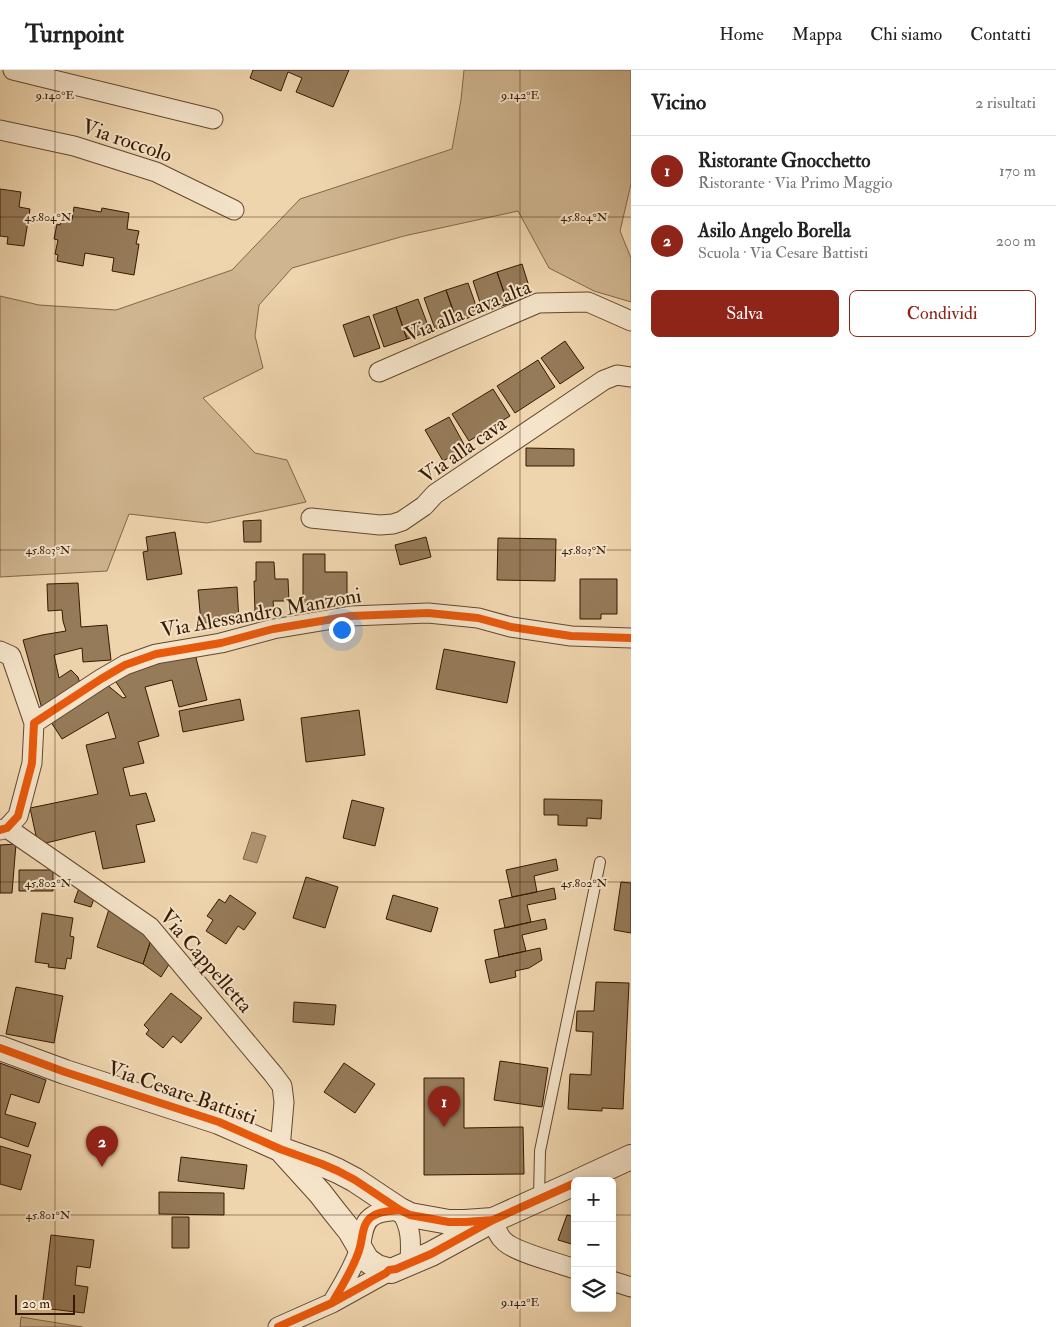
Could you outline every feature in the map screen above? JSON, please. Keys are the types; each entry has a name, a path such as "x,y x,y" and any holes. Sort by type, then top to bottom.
{"street":[{"path":"13,70 213,119"},
{"name":"Via roccolo","path":"0,130 74,146 156,172 234,210"},
{"name":"Via alla cava alta","path":"379,372 538,303 588,302 631,321"},
{"name":"Via alla cava","path":"311,518 380,525 402,521 424,506 435,494 604,380 617,375 631,377"},
{"name":"Via Alessandro Manzoni","path":"34,723 125,665 156,654 221,643 274,629 351,616 428,614 478,618 511,627 571,636 631,638"},
{"path":"0,651 11,656 34,723 32,763 18,816 3,829"},
{"name":"Via Cappelletta","path":"3,829 150,927 282,1086 284,1102 280,1149"},
{"name":"Via Cesare Battisti","path":"0,1048 65,1072 219,1122 280,1149 338,1171 410,1215 449,1222 493,1220"},
{"name":"Via Cesare Battisti","path":"280,1149 320,1193 350,1231 360,1249"},
{"path":"588,1177 631,1157"},
{"path":"278,1327 332,1303 386,1273 431,1254 493,1220 571,1185"},
{"path":"332,1303 360,1249 363,1230 369,1219 374,1215 400,1210 406,1219 411,1242 399,1267"},
{"path":"493,1220 499,1236 505,1243 516,1249 572,1267"},
{"path":"360,1249 367,1260 377,1267 399,1267"},
{"path":"616,1282 631,1288"}],"lane":[{"path":"539,1199 540,1151 600,862"}],"shaded area":[{"path":"464,70 631,70 631,184 620,231 631,258 631,302 594,291 549,268 518,211 404,236 292,268 259,305 255,336 263,368 203,398 255,453 287,460 306,502 207,523 129,514 107,571 0,577 0,296 39,305 116,310 232,270 300,199 452,149 461,100"},
{"path":"252,832 266,836 257,863 243,859"},
{"path":"21,1317 82,1327 20,1327"}],"building":[{"path":"253,70 349,70 333,107 296,92 302,78 288,72 281,91 250,78"},
{"path":"0,189 21,192 19,207 30,209 24,246 7,244 8,237 0,236"},
{"path":"74,207 101,212 102,208 129,213 127,229 139,231 136,244 139,244 134,275 112,271 114,258 85,253 83,266 57,261 58,255 55,254 58,240 54,239 57,224 60,225 62,218 72,220"},
{"path":"522,264 532,296 508,304 497,272"},
{"path":"497,272 508,304 483,312 473,281"},
{"path":"468,283 479,314 457,322 446,290"},
{"path":"446,290 457,322 435,329 424,298"},
{"path":"418,299 430,331 407,339 396,307"},
{"path":"396,307 407,339 384,347 373,315"},
{"path":"369,316 380,348 354,357 343,325"},
{"path":"565,341 584,368 560,384 541,358"},
{"path":"538,360 555,387 515,413 497,386"},
{"path":"493,389 510,416 469,441 452,414"},
{"path":"449,417 466,448 443,461 425,430"},
{"path":"526,448 574,449 574,466 526,466"},
{"path":"261,520 261,542 244,542 243,521"},
{"path":"175,532 182,574 147,580 143,552 148,551 146,537"},
{"path":"426,537 431,557 400,565 395,545"},
{"path":"498,538 556,539 555,581 497,580"},
{"path":"303,554 325,554 325,572 347,572 347,603 303,604"},
{"path":"256,562 274,562 275,579 288,579 289,601 273,601 274,611 255,612 254,581 256,581"},
{"path":"580,579 617,579 617,614 601,614 601,619 580,619"},
{"path":"78,583 81,627 107,625 111,660 83,662 82,648 54,655 59,678 71,670 78,677 81,687 42,709 23,640 66,631 62,610 48,611 47,584"},
{"path":"237,587 239,621 201,623 198,590"},
{"path":"444,649 515,662 507,703 436,689"},
{"path":"195,654 207,700 179,707 172,680 145,687 159,736 138,742 144,763 123,768 130,796 146,793 155,821 136,825 145,862 103,869 95,831 38,845 30,808 98,794 86,745 116,738 108,712 62,739 49,719 106,684 123,698 126,697 114,679 150,663"},
{"path":"240,699 244,720 183,732 179,711"},
{"path":"359,710 365,755 306,762 301,718"},
{"path":"544,799 602,800 601,819 587,818 587,826 558,825 558,815 544,815"},
{"path":"352,800 384,808 375,846 343,838"},
{"path":"16,844 12,893 0,893 0,845"},
{"path":"556,859 558,870 534,876 537,892 512,897 506,870"},
{"path":"19,870 53,870 53,891 19,891"},
{"path":"306,877 338,887 325,928 293,918"},
{"path":"621,882 631,883 631,933 614,930"},
{"path":"79,888 96,893 91,907 74,902"},
{"path":"554,888 556,899 527,905 531,922 505,928 499,900"},
{"path":"230,895 256,913 244,930 238,926 226,944 206,931 213,920 207,916 219,899 225,903"},
{"path":"393,895 438,908 431,932 386,919"},
{"path":"110,906 152,937 143,964 97,947"},
{"path":"42,913 73,918 70,936 74,937 71,959 67,958 65,969 48,967 49,964 35,962"},
{"path":"545,919 547,929 522,935 526,951 499,957 494,930"},
{"path":"152,937 173,958 161,977 143,964"},
{"path":"540,948 542,960 529,968 515,971 516,977 490,983 485,960"},
{"path":"596,982 629,983 623,1109 602,1108 602,1111 568,1109 570,1074 591,1075 593,1032 576,1031 577,1011 594,1011"},
{"path":"16,987 63,996 54,1043 6,1034"},
{"path":"171,993 202,1018 181,1043 173,1036 163,1048 146,1034 149,1030 144,1025"},
{"path":"294,1002 336,1005 334,1025 293,1022"},
{"path":"500,1061 548,1068 542,1107 494,1100"},
{"path":"0,1063 46,1080 39,1103 11,1094 5,1114 36,1123 28,1147 0,1137"},
{"path":"344,1063 375,1084 355,1113 324,1092"},
{"path":"424,1078 464,1078 464,1128 523,1127 524,1174 424,1175"},
{"path":"0,1146 31,1155 21,1190 0,1184"},
{"path":"181,1157 247,1165 244,1189 178,1181"},
{"path":"159,1192 224,1193 224,1215 159,1214"},
{"path":"567,1215 571,1216 571,1244 558,1240"},
{"path":"172,1217 189,1217 189,1248 172,1248"},
{"path":"51,1235 94,1240 90,1268 77,1266 75,1285 88,1287 84,1313 42,1308"}],"cycle path":[{"path":"0,830 7,828 18,816 32,763 34,723 125,665 156,654 221,643 273,629 351,616 428,613 478,618 511,627 571,636 631,638"},
{"path":"0,1048 65,1072 219,1122 280,1149 338,1171 410,1215 449,1222 493,1220"},
{"path":"278,1327 332,1303 389,1270 396,1269 431,1254 493,1220 571,1185"},
{"path":"332,1303 355,1261 369,1219 379,1213 400,1210"}],"place":[{"name":"Ristorante Gnocchetto","path":"444,1127"},
{"name":"Asilo Angelo Borella","path":"102,1167"}]}
